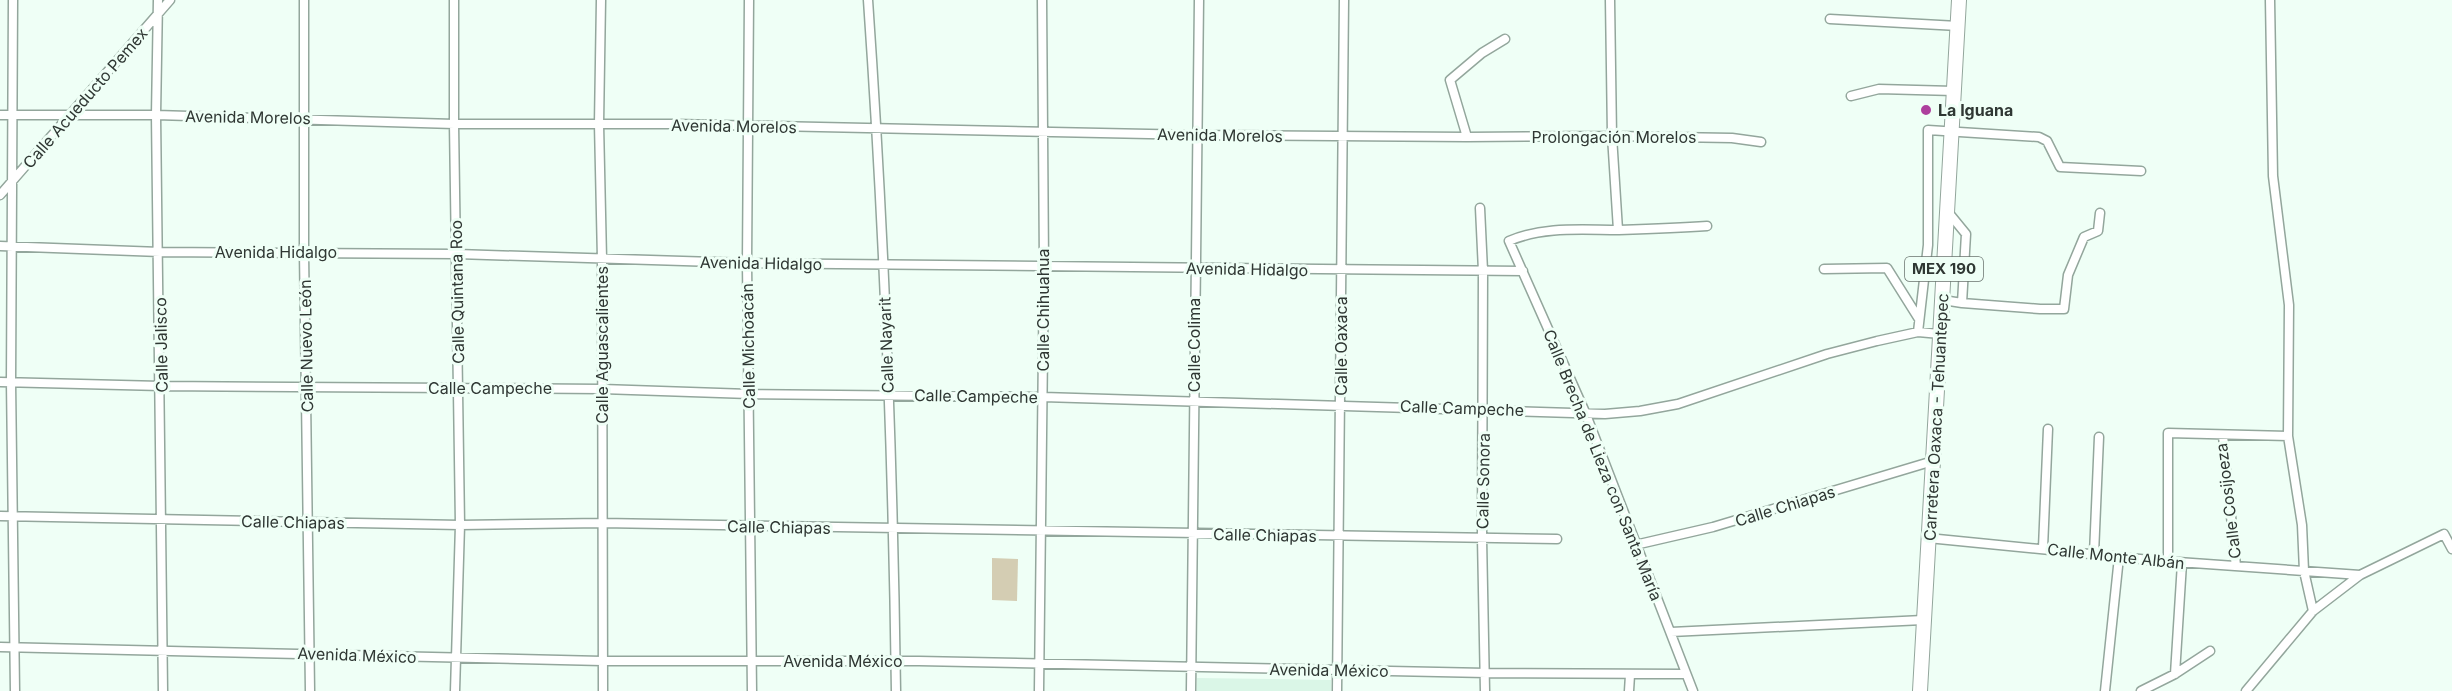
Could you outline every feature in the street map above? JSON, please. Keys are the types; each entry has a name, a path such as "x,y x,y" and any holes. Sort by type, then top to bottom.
{"main road":[{"name":"Carretera Oaxaca - Tehuantepec","path":"1920,691 1959,0"}],"street":[{"path":"13,0 11,382 15,691"},
{"name":"Calle Jalisco","path":"158,0 156,116 160,252 164,691"},
{"name":"Calle Acueducto Pemex","path":"0,195 170,0"},
{"name":"Calle Nuevo León","path":"304,0 304,252 310,691"},
{"name":"Calle Quintana Roo","path":"454,0 453,124 460,525 455,691"},
{"name":"Calle Aguascalientes","path":"601,0 599,124 602,260 603,691"},
{"name":"Calle Michoacán","path":"750,0 747,263 752,691"},
{"name":"Calle Nayarit","path":"868,0 877,130 894,529 896,691"},
{"name":"Calle Chihuahua","path":"1039,691 1044,265 1042,0"},
{"path":"1194,0 1203,0"},
{"name":"Calle Colima","path":"1191,691 1194,269 1199,0"},
{"name":"Calle Oaxaca","path":"1337,691 1344,0"},
{"path":"1610,0 1612,136 1618,230 1707,226"},
{"path":"2270,0 2273,176 2289,305 2288,436 2302,525 2304,572 2313,611"},
{"path":"1830,19 1958,26"},
{"path":"1467,137 1450,80 1482,53 1505,39"},
{"path":"1851,96 1879,89 1954,91"},
{"name":"Avenida Morelos","path":"0,115 305,118 453,124 599,124 1197,135 1467,137"},
{"path":"1918,332 1928,245 1928,130 2040,137 2047,141 2060,167 2141,171"},
{"name":"Prolongación Morelos","path":"1467,137 1732,138 1761,142"},
{"name":"Calle Sonora","path":"1480,208 1483,271 1482,538 1485,691"},
{"path":"1947,211 1966,234 1962,303"},
{"path":"1943,300 2064,309 2068,275 2084,237 2098,231 2100,213"},
{"name":"Calle Brecha de Lieza con Santa María","path":"1618,230 1574,229 1525,234 1509,240 1585,412 1693,691"},
{"name":"Avenida Hidalgo","path":"0,246 160,252 457,254 747,263 1523,271"},
{"path":"1824,269 1887,268 1919,319"},
{"name":"Calle Campeche","path":"0,382 306,388 602,389 749,394 1194,400 1605,414 1678,404 1827,354 1918,332 1940,334"},
{"path":"2043,548 2048,429"},
{"name":"Calle Cosijoeza","path":"2168,561 2168,434 2223,436 2236,566"},
{"path":"2223,436 2288,436"},
{"path":"2094,554 2099,437"},
{"name":"Calle Chiapas","path":"1635,545 1743,519 1933,460"},
{"name":"Calle Chiapas","path":"0,516 460,525 602,523 1557,539"},
{"path":"2246,691 2313,611 2360,575 2448,532 2452,549"},
{"name":"Calle Monte Albán","path":"1928,538 2119,557 2360,575"},
{"path":"2105,691 2119,557"},
{"path":"2175,674 2182,562"},
{"path":"1671,632 1923,620"},
{"name":"Avenida México","path":"0,647 602,661 753,660 1486,673 1685,674"},
{"path":"2141,691 2175,674 2210,651"},
{"path":"1629,691 1630,675"}],"shaded area":[{"path":"992,558 1018,559 1017,601 992,600"},
{"path":"1197,678 1331,680 1331,691 1197,691"}],"place":[{"name":"La Iguana","path":"1926,110"}]}
